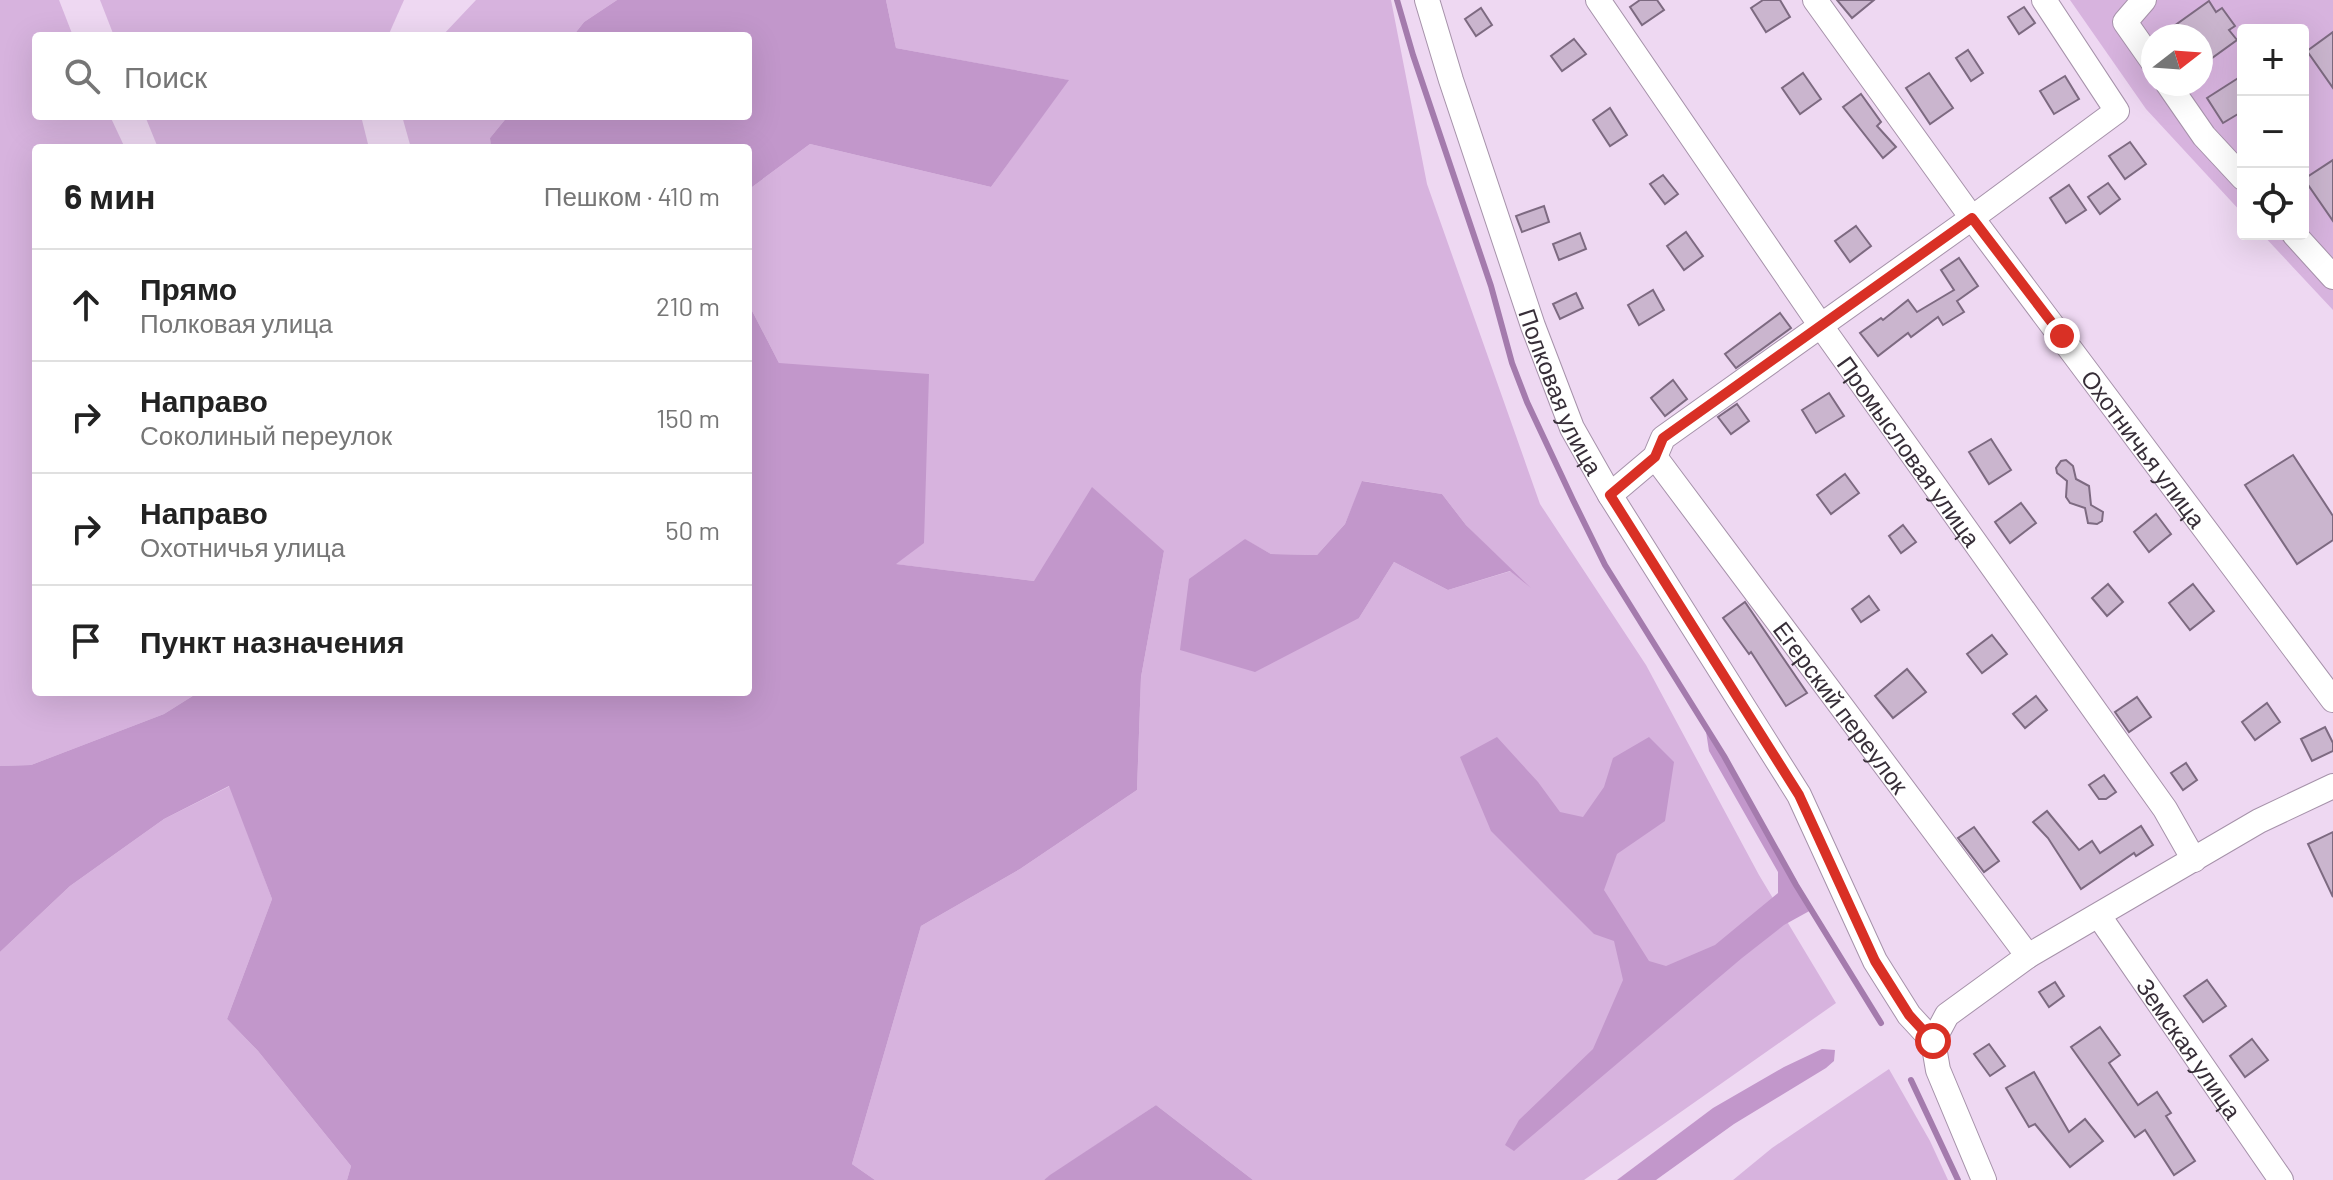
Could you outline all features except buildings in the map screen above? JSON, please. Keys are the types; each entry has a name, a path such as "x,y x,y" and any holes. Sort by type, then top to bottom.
{"street":[{"name":"Полковая улица","path":"1427,0 1533,326 1572,428 1610,495 1799,795 1875,961 1909,1015 1933,1041"},
{"name":"Промысловая улица","path":"1598,0 1821,326 2165,809 2194,860"},
{"name":"Охотничья улица","path":"1815,0 1972,218 2333,700"},
{"path":"1610,495 1655,457 1663,438 2117,111 2044,0"},
{"path":"2141,45 2125,22 2144,0"},
{"path":"2176,96 2204,136 2237,172"},
{"path":"2299,240 2333,277"},
{"name":"Егерский переулок","path":"1655,457 2028,956"},
{"path":"1984,1180 1938,1070 1933,1041 1947,1015 2028,956 2259,821 2333,786"},
{"name":"Земская улица","path":"2099,916 2281,1180"}],"shaded area":[{"path":"0,0 59,0 71,32 32,32 32,120 112,120 123,144 32,144 32,696 193,696 164,714 31,765 0,766"},
{"path":"100,0 404,0 390,32 112,32"},
{"path":"476,0 617,0 584,22 576,32 446,32"},
{"path":"617,0 886,0 896,48 1069,80 991,187 810,144 752,187 752,144 491,144 490,138 505,120 752,120 752,32 576,32 584,22"},
{"path":"886,0 1391,0 1427,184 1540,504 1646,665 1759,875 1836,1003 1584,1180 1253,1180 1156,1105 1044,1180 875,1180 852,1164 921,926 1020,869 1137,790 1141,677 1164,551 1034,581 895,564 752,311 752,187 810,144 991,187 1068,80 896,48","holes":["1363,481 1442,494 1466,525 1520,579 1511,571 1448,590 1394,562 1359,618 1244,539 1271,554 1317,555 1345,524"]},
{"path":"2070,0 2333,0 2333,310 2268,240 2309,240 2309,24 2237,24 2237,208 2146,109"},
{"path":"147,120 362,120 368,144 156,144"},
{"path":"403,120 505,120 490,138 491,144 410,144"},
{"path":"752,311 779,363 929,374 924,543 896,564 1034,581 1092,487 1164,551 1141,677 1137,790 1020,869 921,926 852,1164 875,1180 347,1180 351,1166 258,1051 227,1019 272,899 229,786 164,819 70,886 0,952 0,766 31,765 164,714 193,696 752,696"},
{"path":"1362,481 1442,494 1466,525 1531,588 1510,571 1448,590 1394,562 1359,618 1255,672 1180,650 1189,579 1245,539 1271,554 1317,555 1345,524"},
{"path":"1705,725 1813,909 1784,925 1742,958 1514,1151 1505,1145 1519,1120 1593,1049 1623,980 1614,941 1594,934 1491,831 1460,757 1497,737 1538,782 1560,812 1583,817 1604,787 1613,758 1649,737 1674,762 1665,821 1617,854 1604,890 1649,961 1666,966 1715,945 1778,893 1778,872 1709,751"},
{"path":"230,786 272,899 227,1019 258,1051 351,1166 347,1180 0,1180 0,952 70,886 164,819"},
{"path":"1822,1049 1835,1050 1834,1061 1826,1068 1734,1124 1656,1180 1617,1180 1713,1108"},
{"path":"1889,1069 1930,1141 1948,1180 1733,1180 1772,1148"},
{"path":"1156,1105 1253,1180 1044,1180 1050,1175"}],"waterway":[{"path":"1397,0 1491,286 1512,363 1573,500 1605,565 1724,756 1796,885 1881,1023"},
{"path":"1911,1080 1958,1180"}],"route":[{"path":"1933,1041 1909,1015 1875,961 1799,795 1610,495 1655,457 1663,438 1972,218 2062,336"}]}
